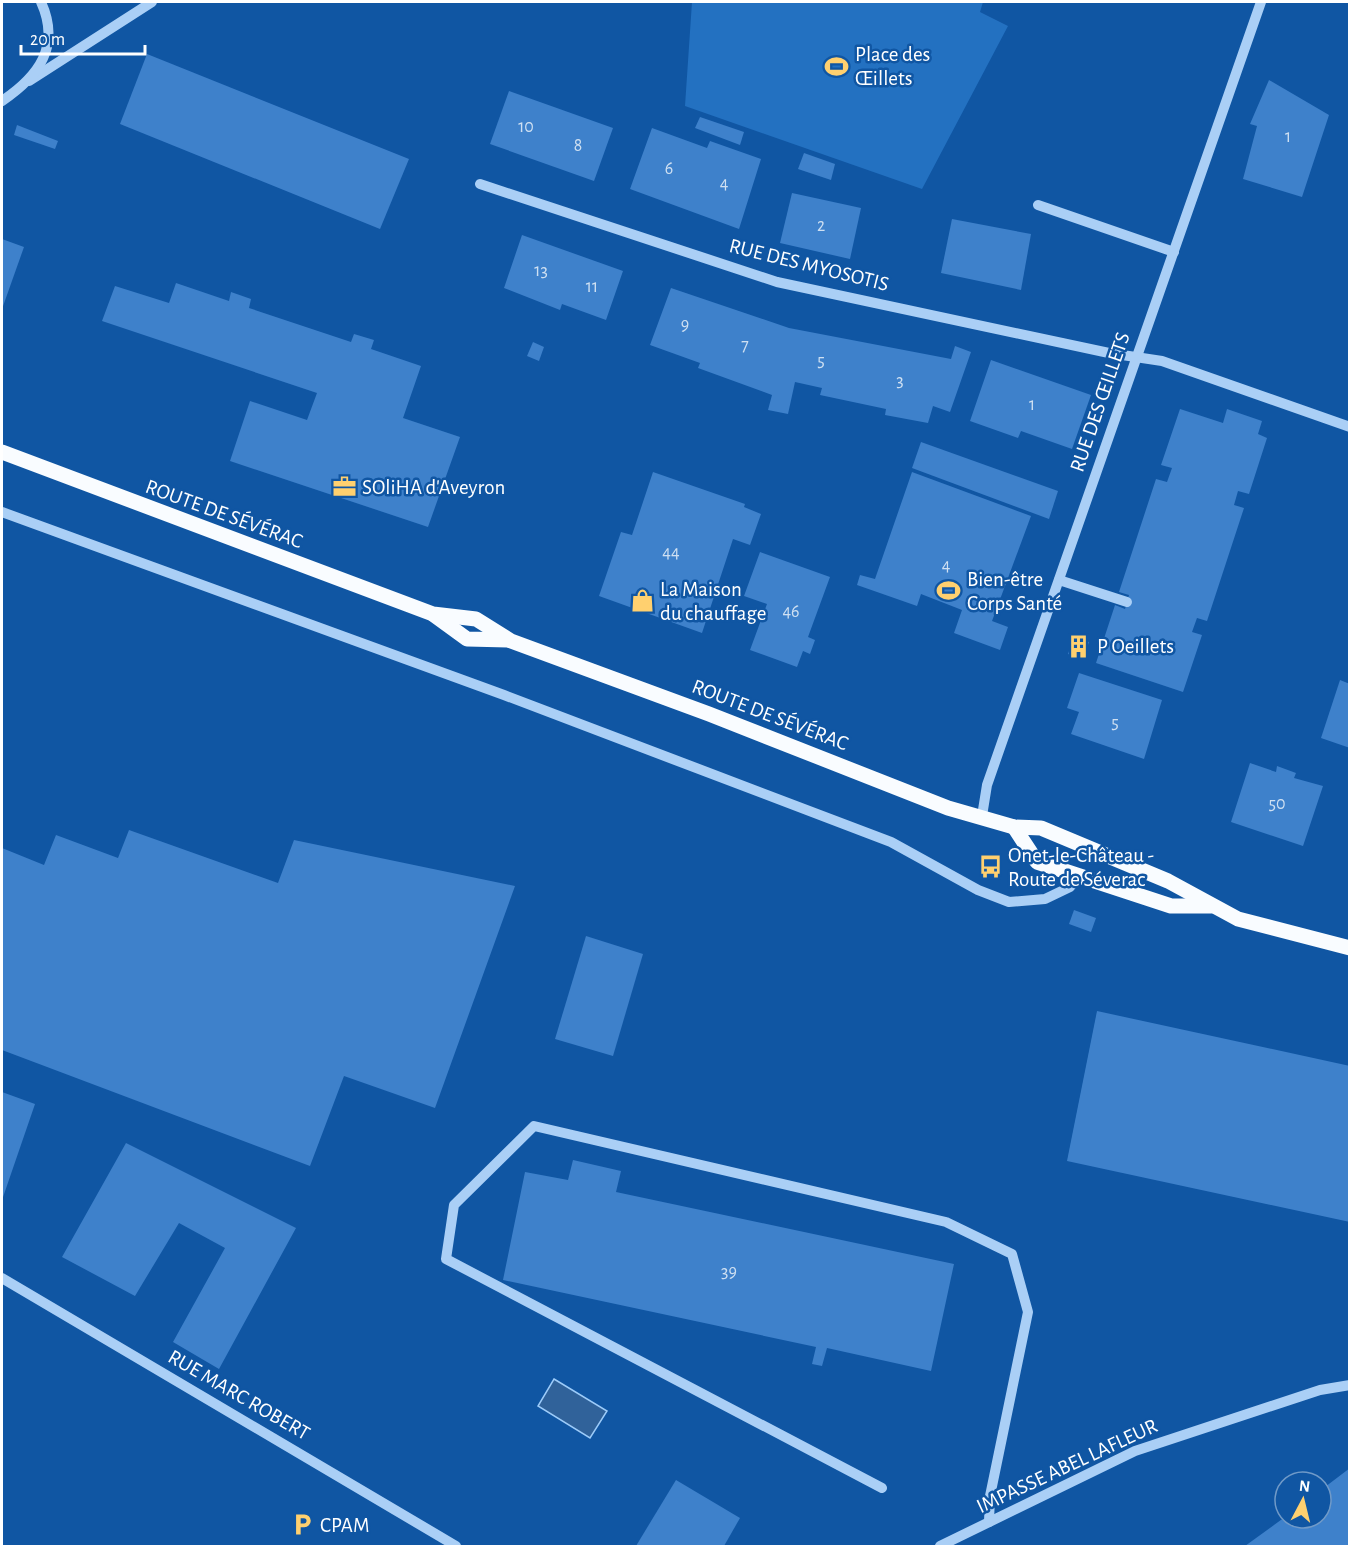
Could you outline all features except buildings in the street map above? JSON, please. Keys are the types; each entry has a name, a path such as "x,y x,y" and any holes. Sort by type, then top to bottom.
{"main road":[{"name":"ROUTE DE SÉVÉRAC","path":"2,452 433,614 476,619 511,641 709,714 948,808 1014,827 1041,828 1168,881 1238,919 1350,948"},
{"name":"ROUTE DE SÉVÉRAC","path":"1014,827 1037,862 1171,906 1214,906"}],"street":[{"path":"28,81 45,58 49,19 41,2"},
{"path":"2,101 28,81 152,2"},
{"name":"RUE DES ŒILLETS","path":"982,816 987,785 1261,2"},
{"name":"RUE DES MYOSOTIS","path":"480,184 777,282 1162,361 1350,427"},
{"path":"1038,205 1174,252"},
{"path":"2,512 504,695 891,842 978,890 1009,902 1045,899 1070,887 1080,876"},
{"path":"1059,580 1127,602"},
{"path":"882,1488 446,1259 454,1205 534,1126 946,1222 1012,1254 1028,1312 990,1496 989,1522"},
{"name":"RUE MARC ROBERT","path":"2,1278 456,1546"},
{"name":"IMPASSE ABEL LAFLEUR","path":"940,1546 1135,1451 1320,1390 1350,1385"}],"shaded area":[{"name":"Place des Œillets","path":"692,2 983,2 980,12 1008,26 922,189 685,106"},
{"path":"554,1379 607,1411 590,1438 538,1406"}],"place":[{"name":"Place des Œillets","path":"837,66"},
{"name":"SOliHA d'Aveyron","path":"344,487"},
{"name":"Bien-être Corps Santé","path":"949,591"},
{"name":"La Maison du chauffage","path":"642,601"},
{"name":"P Oeillets","path":"1079,646"},
{"name":"Onet-le-Château - Route de Séverac","path":"990,867"},
{"name":"CPAM","path":"302,1525"}]}
